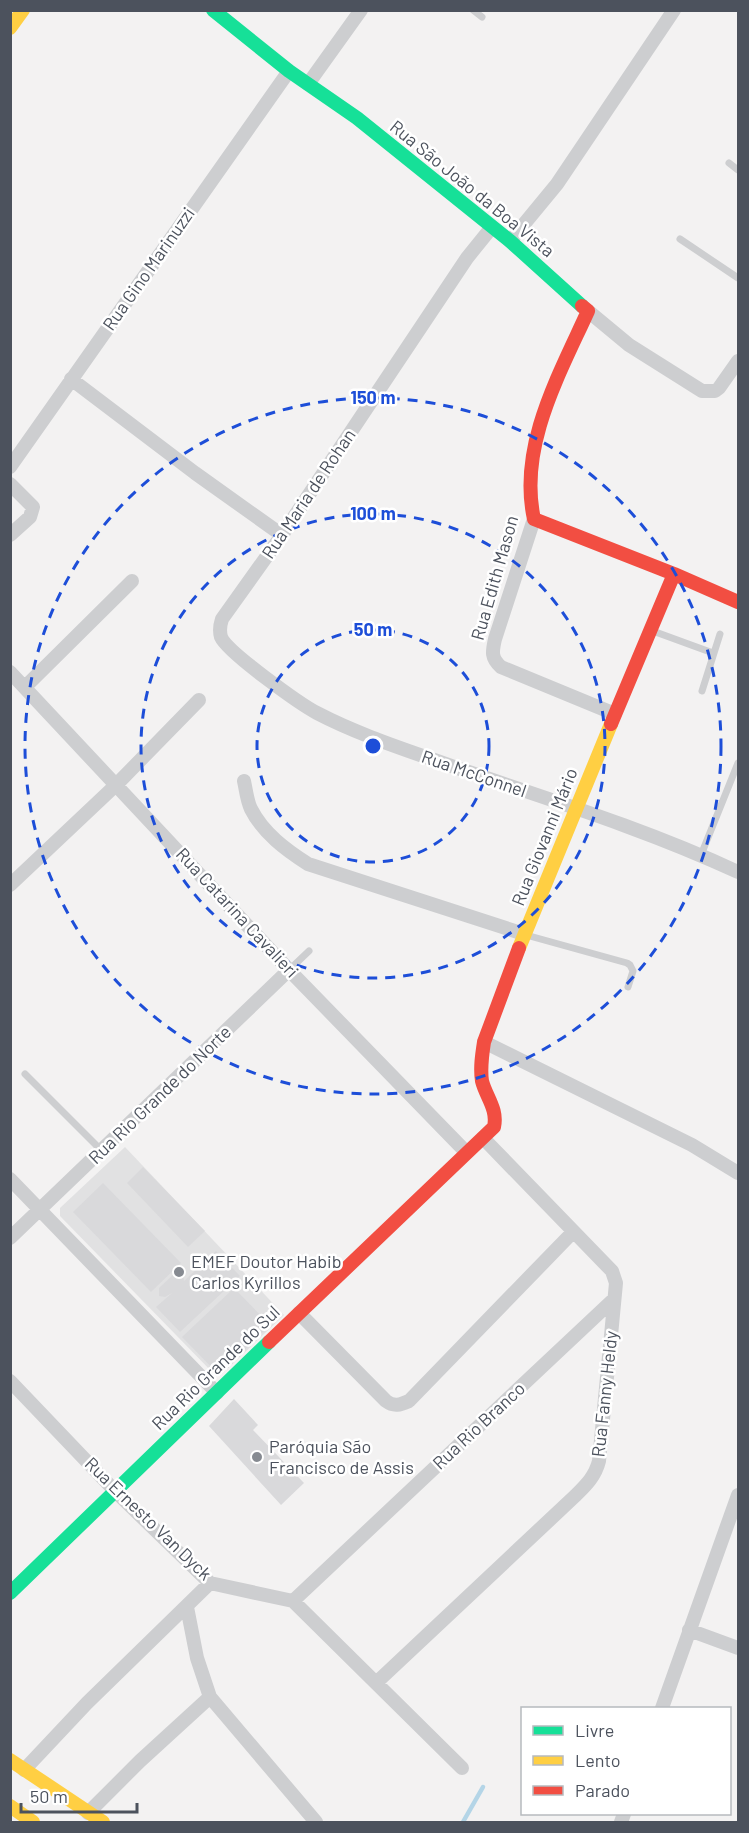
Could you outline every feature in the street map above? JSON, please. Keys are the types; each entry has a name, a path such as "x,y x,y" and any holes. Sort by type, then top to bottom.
{"street":[{"path":"10,28 23,10"},
{"name":"Rua São João da Boa Vista","path":"213,10 289,71 357,118 510,241 588,311 639,351 697,389 709,392 719,388 738,361"},
{"path":"308,84 361,10"},
{"path":"510,241 557,184 674,10"},
{"name":"Rua Gino Marinuzzi","path":"10,467 289,71"},
{"name":"Rua Maria de Rohan","path":"226,644 220,633 222,619 282,536 424,320 467,258 492,227"},
{"name":"Rua Edith Mason","path":"588,311 552,394 538,437 529,480 534,519 492,652 494,661 501,668 615,714"},
{"path":"71,379 282,536"},
{"path":"10,484 31,503 33,512 10,535"},
{"path":"534,519 737,597"},
{"name":"Rua Giovanni Mário","path":"497,1119 483,1086 481,1060 484,1042 524,934 674,574"},
{"path":"25,687 132,582"},
{"name":"Rua McConnel","path":"226,644 285,693 316,713 381,741 576,809 701,855 738,872"},
{"name":"Rua Catarina Cavalieri","path":"10,672 289,970 466,1152"},
{"path":"10,885 117,784 199,700"},
{"path":"244,781 250,808 261,824 289,852 308,864 524,934"},
{"name":"Rua Rio Grande do Norte","path":"10,1238 289,970"},
{"path":"484,1042 692,1145 738,1173"},
{"name":"Rua Rio Grande do Sul","path":"10,1593 298,1313 483,1138 494,1127 497,1119"},
{"name":"Rua Fanny Heldy","path":"377,1683 574,1497 597,1471 616,1283 612,1271 483,1138"},
{"path":"10,1179 217,1393"},
{"path":"298,1313 390,1405 402,1404 409,1401 573,1232"},
{"name":"Rua Rio Branco","path":"293,1601 614,1299"},
{"name":"Rua Ernesto Van Dyck","path":"10,1381 116,1492 210,1583 293,1601"},
{"path":"662,1707 738,1495"},
{"path":"24,1770 87,1703 210,1583"},
{"path":"293,1601 462,1768"},
{"path":"187,1607 197,1658 210,1697 316,1822"},
{"path":"689,1630 738,1648"},
{"path":"88,1813 140,1761 210,1697"},
{"path":"10,1760 103,1822"},
{"path":"10,1806 33,1822"}],"lane":[{"path":"473,10 482,17"},
{"path":"729,163 738,170"},
{"path":"680,239 738,278"},
{"path":"650,630 713,653"},
{"path":"702,692 720,634"},
{"path":"701,855 738,763"},
{"path":"524,934 627,963 633,971 628,987"},
{"name":"Rua Rio Grande do Norte","path":"289,970 309,951"},
{"path":"25,1074 102,1151"}],"shaded area":[{"name":"EMEF Doutor Habib Carlos Kyrillos","path":"125,1147 284,1315 220,1376 216,1376 60,1216 60,1208"}],"building":[{"path":"143,1167 205,1231 188,1247 127,1183"},
{"path":"103,1183 181,1263 151,1292 73,1212"},
{"path":"216,1251 240,1276 180,1332 156,1307 172,1293 165,1297 159,1296 159,1288 176,1272 183,1272 184,1281"},
{"path":"234,1288 270,1325 219,1375 182,1337"},
{"name":"Paróquia São Francisco de Assis","path":"234,1399 258,1425 253,1430 304,1483 281,1505 209,1426"}],"waterway":[{"path":"463,1822 483,1787"}],"traffic: fast":[{"path":"213,10 289,71 357,118 510,241 582,306"},
{"path":"10,1593 269,1342"}],"traffic: slow":[{"path":"10,28 23,10"},
{"path":"519,948 611,724"},
{"path":"10,1760 103,1822"},
{"path":"10,1806 33,1822"}],"traffic: jam":[{"path":"582,306 588,311 554,386 536,438 531,492 534,519 674,574 738,602"},
{"path":"611,724 674,574"},
{"path":"269,1342 494,1127 493,1109 482,1081 484,1042 519,948"}],"place":[{"name":"EMEF Doutor Habib Carlos Kyrillos","path":"179,1272"},
{"name":"Paróquia São Francisco de Assis","path":"257,1457"}]}
